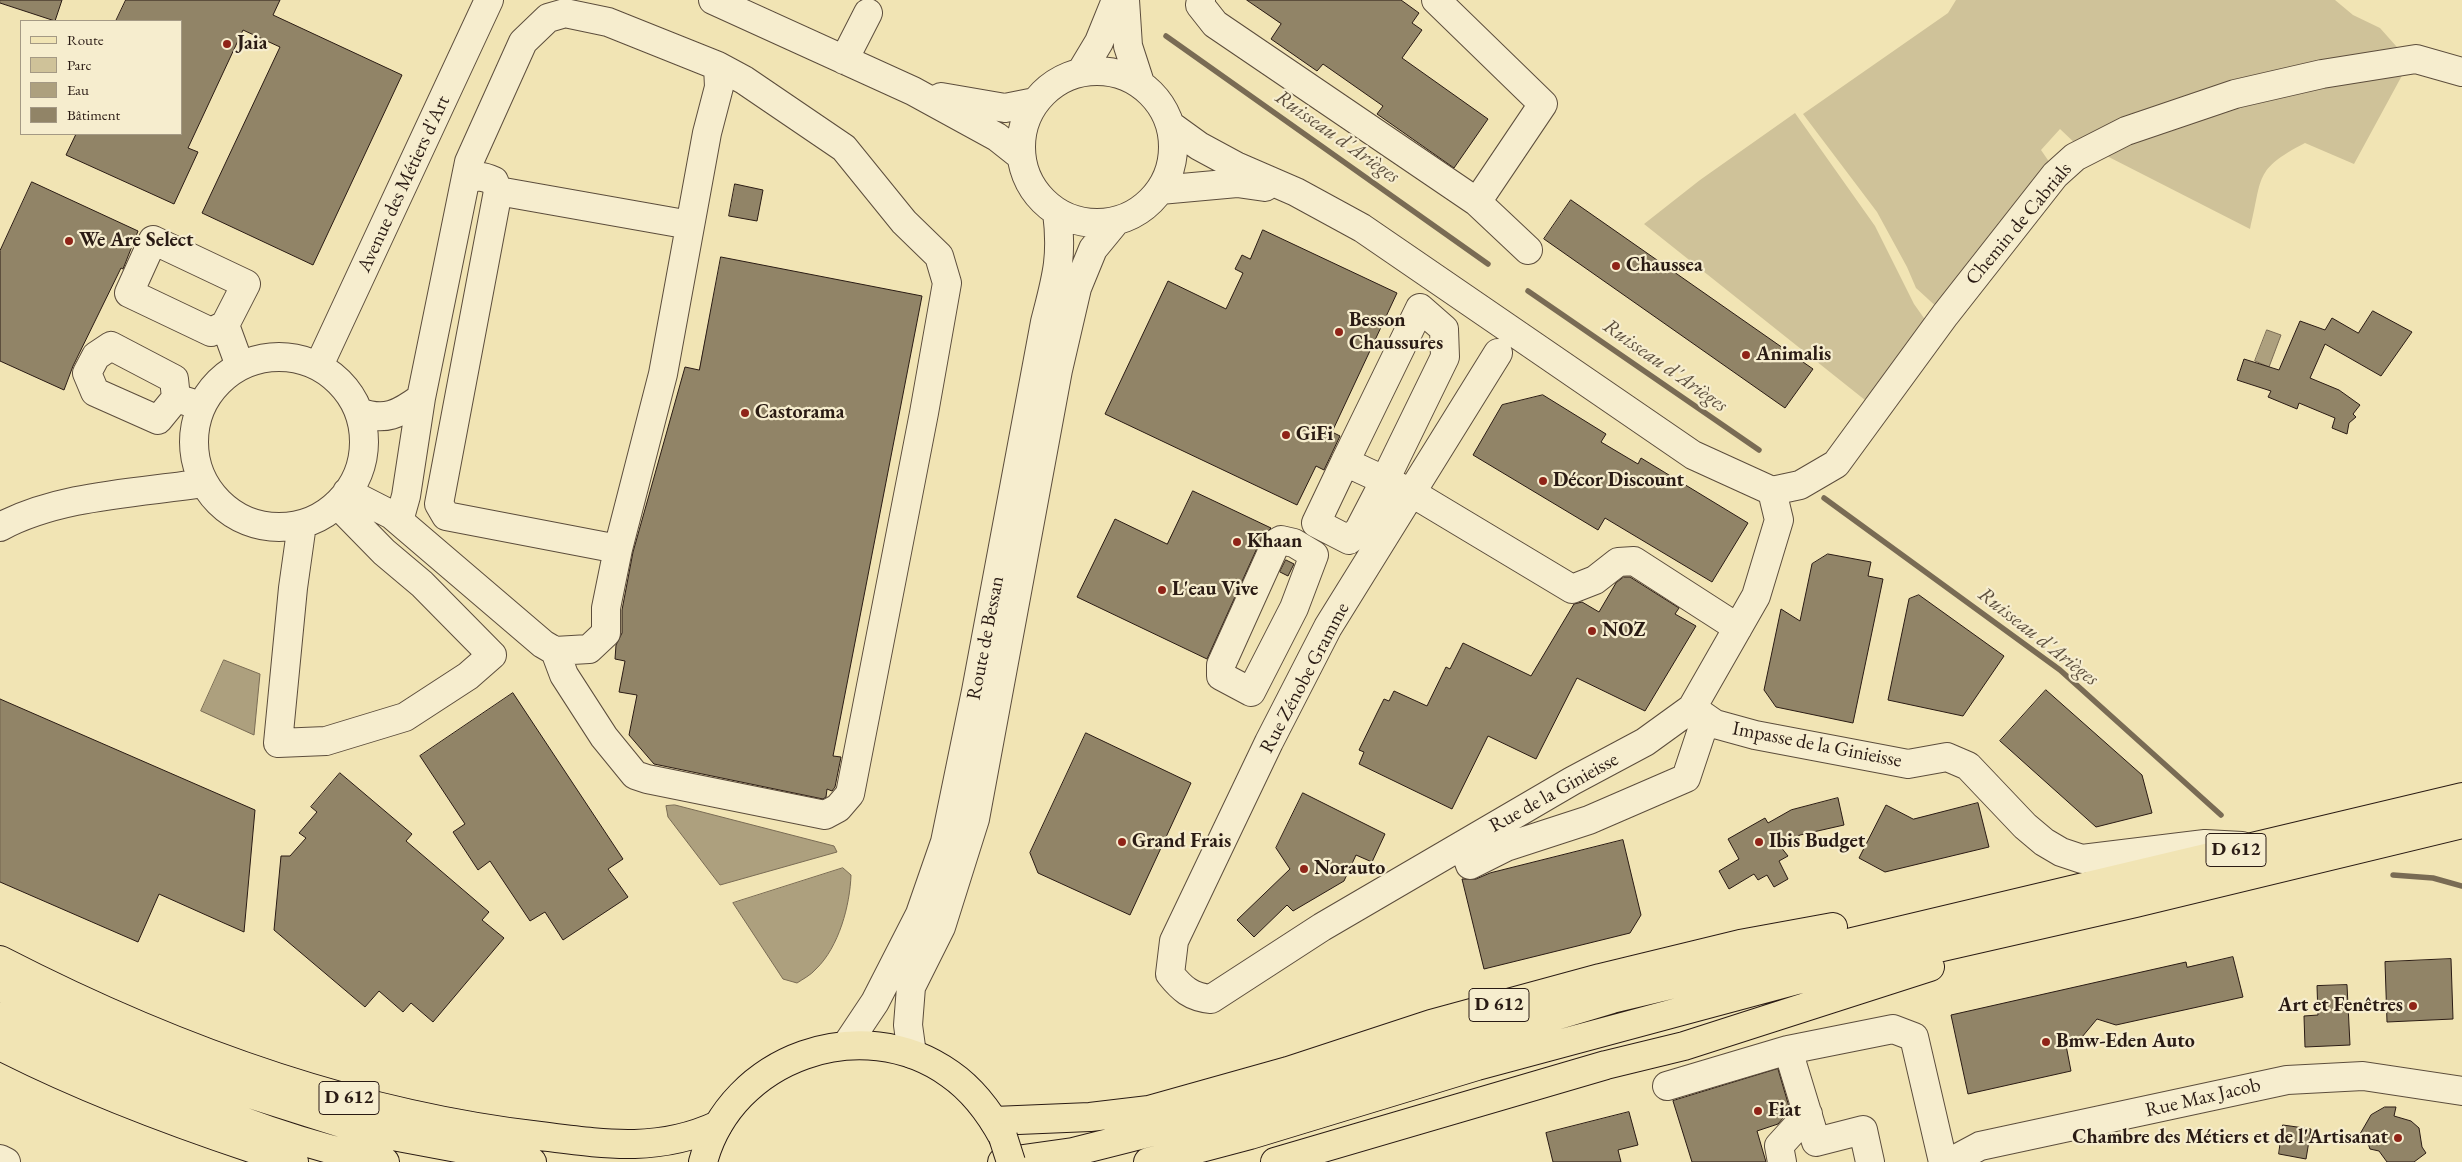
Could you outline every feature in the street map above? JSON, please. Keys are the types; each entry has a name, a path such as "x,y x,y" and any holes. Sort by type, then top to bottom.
{"main road":[{"name":"D 612","path":"1002,1146 1073,1152 1247,1108 1612,999 2462,797"},
{"name":"D 612","path":"1148,1162 1250,1135 1477,1066 1796,980 2135,903 2462,824"},
{"name":"D 612","path":"1275,1162 1606,1065 1684,1046 1750,1023 2135,903"},
{"name":"D 612","path":"1002,1146 1090,1117 1149,1110 1288,1071 1431,1024 1600,978 1740,944 1890,917 2010,904"},
{"name":"D 612","path":"0,960 80,1000 223,1060 387,1109 504,1132 608,1145 654,1145 696,1136 718,1126"},
{"name":"D 612","path":"0,987 58,1017 212,1082 366,1131 532,1162"},
{"name":"D 612","path":"0,1017 54,1046 202,1106 270,1130 363,1158 385,1162"},
{"path":"704,1161 718,1126 746,1090 776,1067 803,1054 847,1044 876,1046 912,1054 950,1074 972,1093 1002,1146"},
{"path":"0,1046 44,1069 123,1102 226,1140 294,1162"},
{"path":"1199,1162 1477,1066"}],"street":[{"name":"Avenue des Métiers d'Art","path":"321,367 322,359 488,0"},
{"path":"713,0 913,91 997,138 1021,156"},
{"path":"1081,72 1099,42 1116,0"},
{"path":"1124,0 1128,46 1140,83 1161,105 1170,126 1172,161 1160,190 1137,212 1116,221 1078,221 1057,212 1032,188 1021,156 1023,129 1035,102 1055,83 1081,72 1107,71 1140,83"},
{"path":"1201,0 1200,5 1215,24 1478,202 1528,250"},
{"path":"1436,0 1543,104 1478,202"},
{"path":"399,521 406,496 421,398 469,162 523,42 548,18 564,13 608,22 718,66 744,80 844,148 904,222 939,256 947,283 924,413 850,794 838,808 825,815 635,775 604,737 564,675 555,651"},
{"path":"844,60 868,13"},
{"name":"Chemin de Cabrials","path":"1772,491 1800,485 1836,464 1945,315 2055,175 2075,157 2126,131 2235,94 2322,74 2416,59 2462,72"},
{"path":"342,498 392,514 543,644 555,651 589,649 606,633 606,608 618,550 663,374 707,133 719,87 718,66"},
{"path":"913,91 1005,108 1035,102"},
{"path":"1170,126 1199,146 1236,166 1296,192 1362,228 1693,455 1772,491"},
{"path":"466,180 475,176 483,176 494,181 498,191 438,504 446,516 618,550"},
{"path":"1160,190 1237,183 1296,192"},
{"path":"498,191 690,225"},
{"name":"Route de Bessan","path":"847,1044 875,1002 920,914 944,842 976,691 1045,322 1059,268 1060,240 1057,212"},
{"name":"Route de Bessan","path":"912,1054 908,1025 911,987 941,927 975,820 1057,379 1077,288 1094,249 1116,221"},
{"path":"1420,308 1444,329 1445,357 1359,530 1349,540 1316,523 1345,462 1420,308"},
{"path":"1486,312 1498,336 1498,353 1515,351 1533,353 1594,395 1630,412"},
{"path":"225,325 240,366"},
{"name":"Rue Zénobe Gramme","path":"1211,999 1190,995 1182,989 1170,974 1174,941 1269,742 1328,627 1498,353"},
{"path":"281,356 302,359 321,367 344,386 358,412 364,440 360,467 342,498 320,516 302,524 280,527 258,524 237,516 218,502 204,483 195,458 194,432 189,402 240,366 260,358 281,356"},
{"path":"358,412 377,417 401,413 421,398"},
{"path":"1345,462 1412,494 1572,589 1595,580 1618,562 1634,561 1738,628"},
{"path":"0,528 17,518 76,501 204,483"},
{"name":"Rue de la Ginieisse","path":"1211,999 1322,927 1572,781 1699,713 1738,628 1756,596 1779,520 1772,491"},
{"path":"302,524 293,588 278,743 326,742 405,717 468,676 492,655 422,584 384,552 342,498"},
{"path":"1281,540 1294,543 1314,555 1294,608 1251,692 1221,676 1221,664 1236,628 1276,542 1281,540"},
{"path":"1294,608 1328,627"},
{"path":"1463,845 1470,865 1506,847 1589,820 1686,778 1699,713"},
{"name":"Impasse de la Ginieisse","path":"1699,713 1715,724 1755,735 1908,764 1947,757 1968,766 2025,826 2044,842 2061,852 2082,859 2205,844 2253,846"},
{"path":"1667,1086 1788,1050 1893,1029 1914,1037 1943,1162"},
{"path":"1788,1050 1808,1114 1817,1152 1863,1130 1870,1162"},
{"name":"Rue Max Jacob","path":"1950,1162 1980,1146 2287,1080 2364,1076 2462,1091"},
{"path":"1782,1162 1780,1146 1808,1114"},
{"path":"0,1159 6,1162"}],"green space":[{"path":"1956,0 2335,0 2353,15 2380,28 2404,55 2079,147 2060,129 2041,150 2052,166 1940,310 1916,288 1907,267 1877,212 1803,114 1948,13"},
{"path":"2405,70 2354,164 2305,143 2288,152 2268,168 2259,186 2250,229 2099,152 2318,81"},
{"path":"1795,113 1875,226 1914,304 1931,328 1870,404 1644,224 1700,180"}],"water":[{"path":"2267,330 2281,335 2269,367 2255,361"},
{"path":"224,660 260,674 254,735 201,711"},
{"path":"675,805 834,846 837,852 720,885 668,817 666,806"},
{"path":"843,868 851,875 850,887 846,912 837,938 824,960 809,975 797,983 783,979 733,903"}],"building":[{"path":"0,0 62,0 55,20 0,3"},
{"path":"126,0 280,0 273,15 402,75 313,265 202,213 280,47 243,30 188,148 198,152 174,204 66,155 76,135 182,135 182,20 116,20"},
{"path":"1247,0 1401,0 1419,13 1412,23 1422,30 1402,58 1488,119 1454,168 1377,114 1383,106 1323,64 1317,71 1271,39 1281,24"},
{"path":"32,182 138,231 123,269 121,268 73,366 64,390 0,361 0,251"},
{"path":"735,184 763,190 757,221 729,216"},
{"path":"1571,200 1813,369 1785,408 1544,239"},
{"path":"1263,230 1397,293 1332,432 1340,436 1324,470 1316,466 1297,505 1105,414 1168,281 1226,309 1243,273 1235,269 1242,255 1250,259"},
{"path":"721,257 922,296 833,756 841,757 835,787 832,791 827,789 826,797 823,799 654,764 629,735 637,695 619,692 625,661 615,659 616,645 622,633 622,610 633,552 685,367 699,370"},
{"path":"2373,311 2412,332 2381,376 2325,344 2310,378 2339,390 2360,405 2353,414 2356,417 2349,423 2347,434 2332,428 2335,418 2299,403 2297,409 2268,397 2271,391 2237,380 2244,359 2279,370 2300,321 2325,330 2332,318 2358,333"},
{"path":"1543,395 1606,434 1601,442 1638,464 1641,458 1748,523 1712,582 1605,518 1598,530 1473,455 1502,405"},
{"name":"L'eau Vive","path":"1193,491 1271,528 1262,537 1207,659 1077,597 1115,519 1167,544"},
{"path":"1828,554 1871,562 1868,576 1883,579 1853,723 1776,707 1764,690 1781,609 1800,621 1812,564"},
{"path":"1286,560 1294,564 1288,576 1280,572"},
{"path":"1624,577 1630,577 1679,608 1675,614 1696,626 1645,711 1577,678 1536,759 1488,736 1452,809 1359,764 1364,752 1359,750 1384,699 1389,701 1394,691 1427,706 1446,667 1450,669 1463,643 1531,676 1574,604 1582,602 1599,612 1616,583"},
{"path":"1919,595 2004,656 1963,716 1888,700 1909,599"},
{"path":"2046,690 2142,775 2152,813 2096,827 2000,741"},
{"path":"513,693 623,859 608,869 628,897 563,940 545,912 530,921 490,861 478,870 453,832 465,824 420,756"},
{"path":"0,699 255,810 244,932 159,894 138,942 0,882"},
{"path":"1086,733 1191,783 1130,915 1038,873 1030,853"},
{"path":"340,773 412,834 406,841 489,912 482,920 504,938 433,1022 411,1003 403,1012 379,991 365,1007 274,930 281,856 290,856 306,838 299,833 317,812 311,807"},
{"path":"1303,793 1385,834 1372,862 1356,855 1344,881 1293,911 1287,905 1254,937 1237,920 1290,869 1276,848"},
{"name":"Ibis Budget","path":"1838,798 1844,825 1800,835 1780,846 1788,856 1779,861 1788,879 1774,887 1767,875 1758,880 1754,874 1729,889 1719,871 1739,859 1728,839 1765,818 1768,823 1791,810"},
{"path":"1978,803 1989,847 1885,872 1859,858 1886,805 1913,819"},
{"path":"1623,840 1641,915 1630,933 1484,969 1462,879 1476,879 1490,873"},
{"path":"2233,957 2243,997 2116,1025 2097,1019 2082,1037 2065,1040 2071,1071 1968,1094 1951,1015 2186,962 2187,967"},
{"path":"2451,959 2453,1019 2387,1022 2385,962"},
{"path":"2347,985 2350,1045 2305,1047 2304,1016 2318,1015 2317,986"},
{"path":"1778,1069 1790,1110 1778,1124 1757,1131 1766,1162 1692,1162 1673,1101"},
{"path":"2385,1107 2396,1107 2394,1116 2411,1121 2419,1128 2422,1147 2426,1153 2414,1162 2387,1162 2379,1151 2370,1149 2365,1135 2360,1134 2371,1115"},
{"path":"1629,1112 1638,1145 1618,1150 1621,1162 1553,1162 1546,1133"},
{"path":"2283,1125 2311,1129 2306,1159 2279,1154"}],"waterway":[{"name":"Ruisseau d'Arièges","path":"1166,36 1488,264"},
{"name":"Ruisseau d'Arièges","path":"1528,291 1759,450"},
{"name":"Ruisseau d'Arièges","path":"1824,498 2060,670 2221,815"},
{"name":"Ruisseau d'Arièges","path":"2393,875 2433,878 2462,886"}],"place":[{"name":"Jaia","path":"227,44"},
{"name":"We Are Select","path":"69,241"},
{"name":"Chaussea","path":"1616,266"},
{"name":"Besson Chaussures","path":"1339,332"},
{"name":"Animalis","path":"1746,355"},
{"name":"Castorama","path":"745,413"},
{"name":"GiFi","path":"1286,435"},
{"name":"Décor Discount","path":"1543,481"},
{"name":"Khaan","path":"1237,542"},
{"name":"L'eau Vive","path":"1162,590"},
{"name":"NOZ","path":"1592,631"},
{"name":"Grand Frais","path":"1122,842"},
{"name":"Ibis Budget","path":"1759,842"},
{"name":"Norauto","path":"1304,869"},
{"name":"Art et Fenêtres","path":"2413,1006"},
{"name":"Bmw-Eden Auto","path":"2046,1042"},
{"name":"Fiat","path":"1758,1111"},
{"name":"Chambre des Métiers et de l'Artisanat","path":"2398,1138"}]}
